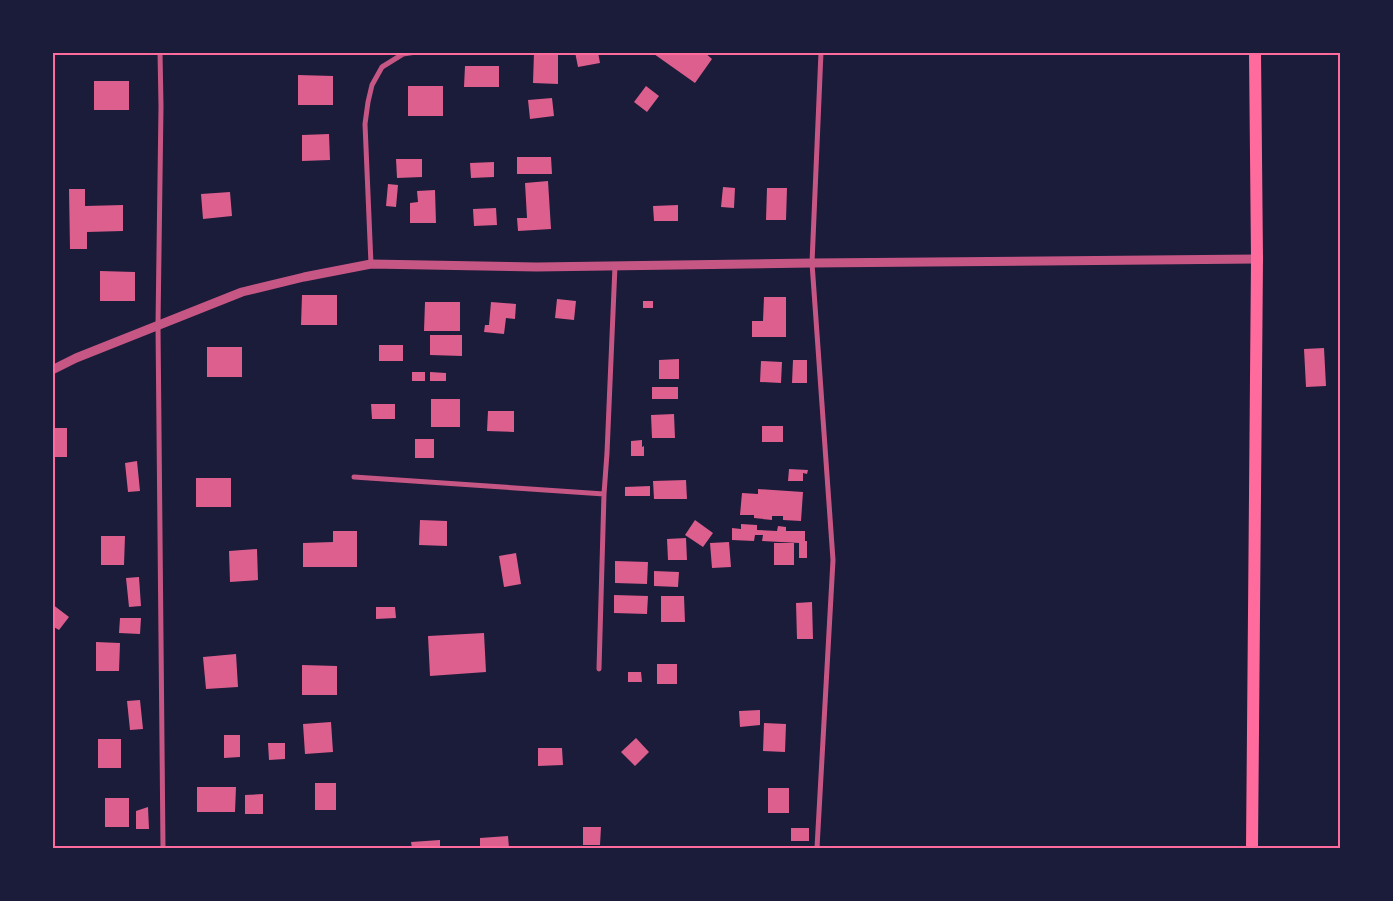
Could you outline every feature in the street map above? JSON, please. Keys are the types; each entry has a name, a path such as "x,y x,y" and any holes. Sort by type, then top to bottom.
{"main road":[{"path":"1252,848 1257,259 1255,52"}],"street":[{"path":"160,52 158,325 163,848"},
{"path":"371,264 365,124 368,102 372,85 382,67 402,54 416,52"},
{"path":"817,848 833,560 812,263 822,52"},
{"path":"52,370 76,358 242,292 304,277 371,264 537,267 1257,259"},
{"path":"599,669 604,494 615,265"},
{"path":"354,477 604,494"}],"building":[{"path":"534,52 558,52 558,84 533,83"},
{"path":"575,52 598,52 600,63 578,67"},
{"path":"655,52 704,52 712,59 695,83 654,54"},
{"path":"465,66 499,66 499,87 464,87"},
{"path":"298,75 333,76 333,105 298,105"},
{"path":"94,81 129,81 129,110 94,110"},
{"path":"408,86 443,86 443,116 408,116"},
{"path":"646,86 659,96 647,112 634,102"},
{"path":"552,98 554,116 530,119 528,100"},
{"path":"329,134 330,160 302,161 302,135"},
{"path":"517,157 551,157 552,174 517,174"},
{"path":"396,159 422,159 422,177 397,178"},
{"path":"494,162 494,177 471,178 470,163"},
{"path":"548,181 551,229 518,231 517,218 527,218 525,183"},
{"path":"388,184 398,185 396,207 386,206"},
{"path":"723,187 735,188 734,208 721,207"},
{"path":"767,188 787,188 786,220 766,220"},
{"path":"69,189 85,189 85,206 123,205 123,231 87,232 87,249 70,249"},
{"path":"435,190 436,223 410,223 410,203 418,202 417,191"},
{"path":"230,192 232,216 203,219 201,194"},
{"path":"678,205 678,221 654,221 653,206"},
{"path":"496,208 497,225 474,226 473,209"},
{"path":"100,271 135,272 135,301 100,301"},
{"path":"302,295 337,295 337,325 301,325"},
{"path":"764,297 786,297 786,337 752,337 752,321 763,321"},
{"path":"557,299 576,301 574,320 555,318"},
{"path":"643,301 653,301 653,308 643,308"},
{"path":"425,302 460,302 460,331 424,331"},
{"path":"491,302 516,304 515,319 506,318 504,334 484,332 485,325 489,325"},
{"path":"430,335 462,335 462,356 430,355"},
{"path":"379,345 403,345 403,361 379,361"},
{"path":"207,347 242,347 242,377 207,377"},
{"path":"1324,348 1326,386 1306,387 1304,349"},
{"path":"679,359 679,379 659,379 659,360"},
{"path":"793,360 807,360 807,383 792,383"},
{"path":"761,361 782,362 781,383 760,382"},
{"path":"412,372 425,372 425,381 412,381"},
{"path":"430,372 446,373 446,381 430,381"},
{"path":"652,387 678,387 678,399 652,399"},
{"path":"431,399 460,399 460,427 431,427"},
{"path":"371,404 395,404 395,419 372,419"},
{"path":"488,411 514,411 514,432 487,431"},
{"path":"674,414 675,438 652,438 651,415"},
{"path":"762,426 783,426 783,442 762,442"},
{"path":"52,428 67,428 67,457 52,457"},
{"path":"415,439 434,439 434,458 415,458"},
{"path":"642,440 644,456 631,456 631,441"},
{"path":"137,461 140,491 128,492 125,463"},
{"path":"789,469 808,470 807,474 803,473 803,481 788,481"},
{"path":"196,478 231,478 231,507 196,507"},
{"path":"686,480 687,499 654,499 653,481"},
{"path":"650,486 650,496 625,496 625,487"},
{"path":"758,489 803,492 801,521 783,520 783,516 772,516 772,520 754,518 754,515 740,515 742,493 758,494"},
{"path":"420,520 447,521 447,546 419,545"},
{"path":"695,520 713,533 703,547 685,535"},
{"path":"741,524 757,525 757,530 777,531 778,526 786,527 786,531 805,531 807,558 799,558 799,543 762,541 763,535 755,535 754,541 732,540 732,528 741,529"},
{"path":"333,531 357,531 357,567 303,567 303,543 333,542"},
{"path":"101,536 125,536 124,565 101,565"},
{"path":"686,538 687,560 668,560 667,539"},
{"path":"729,542 731,567 712,568 710,543"},
{"path":"774,543 794,543 794,565 774,565"},
{"path":"257,549 258,580 230,582 229,551"},
{"path":"516,553 521,584 504,587 499,556"},
{"path":"615,561 648,562 647,584 615,583"},
{"path":"654,571 679,572 678,587 654,586"},
{"path":"139,577 141,606 129,607 126,578"},
{"path":"614,595 648,596 647,614 614,613"},
{"path":"661,596 684,596 685,622 661,622"},
{"path":"812,602 813,639 797,639 796,603"},
{"path":"52,604 69,617 59,630 52,626"},
{"path":"376,607 395,607 396,618 376,619"},
{"path":"120,618 141,618 140,634 119,633"},
{"path":"484,633 486,672 430,676 428,636"},
{"path":"96,642 120,643 119,671 96,671"},
{"path":"236,654 238,687 206,689 203,657"},
{"path":"657,664 677,664 677,684 657,684"},
{"path":"302,665 337,666 337,695 302,695"},
{"path":"628,672 641,672 642,682 628,682"},
{"path":"140,700 143,729 130,730 127,701"},
{"path":"760,710 760,725 740,727 739,711"},
{"path":"331,722 333,752 305,754 303,724"},
{"path":"764,723 786,724 785,752 763,751"},
{"path":"224,735 240,735 240,757 224,758"},
{"path":"636,738 649,752 635,766 621,752"},
{"path":"98,739 121,739 121,768 98,768"},
{"path":"268,743 285,743 285,759 269,760"},
{"path":"538,748 562,748 563,765 538,766"},
{"path":"315,783 336,783 336,810 315,810"},
{"path":"197,787 236,787 235,812 197,812"},
{"path":"768,788 789,788 789,813 768,813"},
{"path":"263,794 263,814 245,814 245,795"},
{"path":"105,798 129,798 129,827 105,827"},
{"path":"148,807 149,829 136,829 136,811"},
{"path":"583,827 601,827 600,845 583,845"},
{"path":"791,828 809,828 809,841 791,841"},
{"path":"508,836 509,848 480,848 480,838"},
{"path":"440,840 440,848 412,848 411,842"},
{"path":"316,846 343,846 343,848 315,848"}]}
